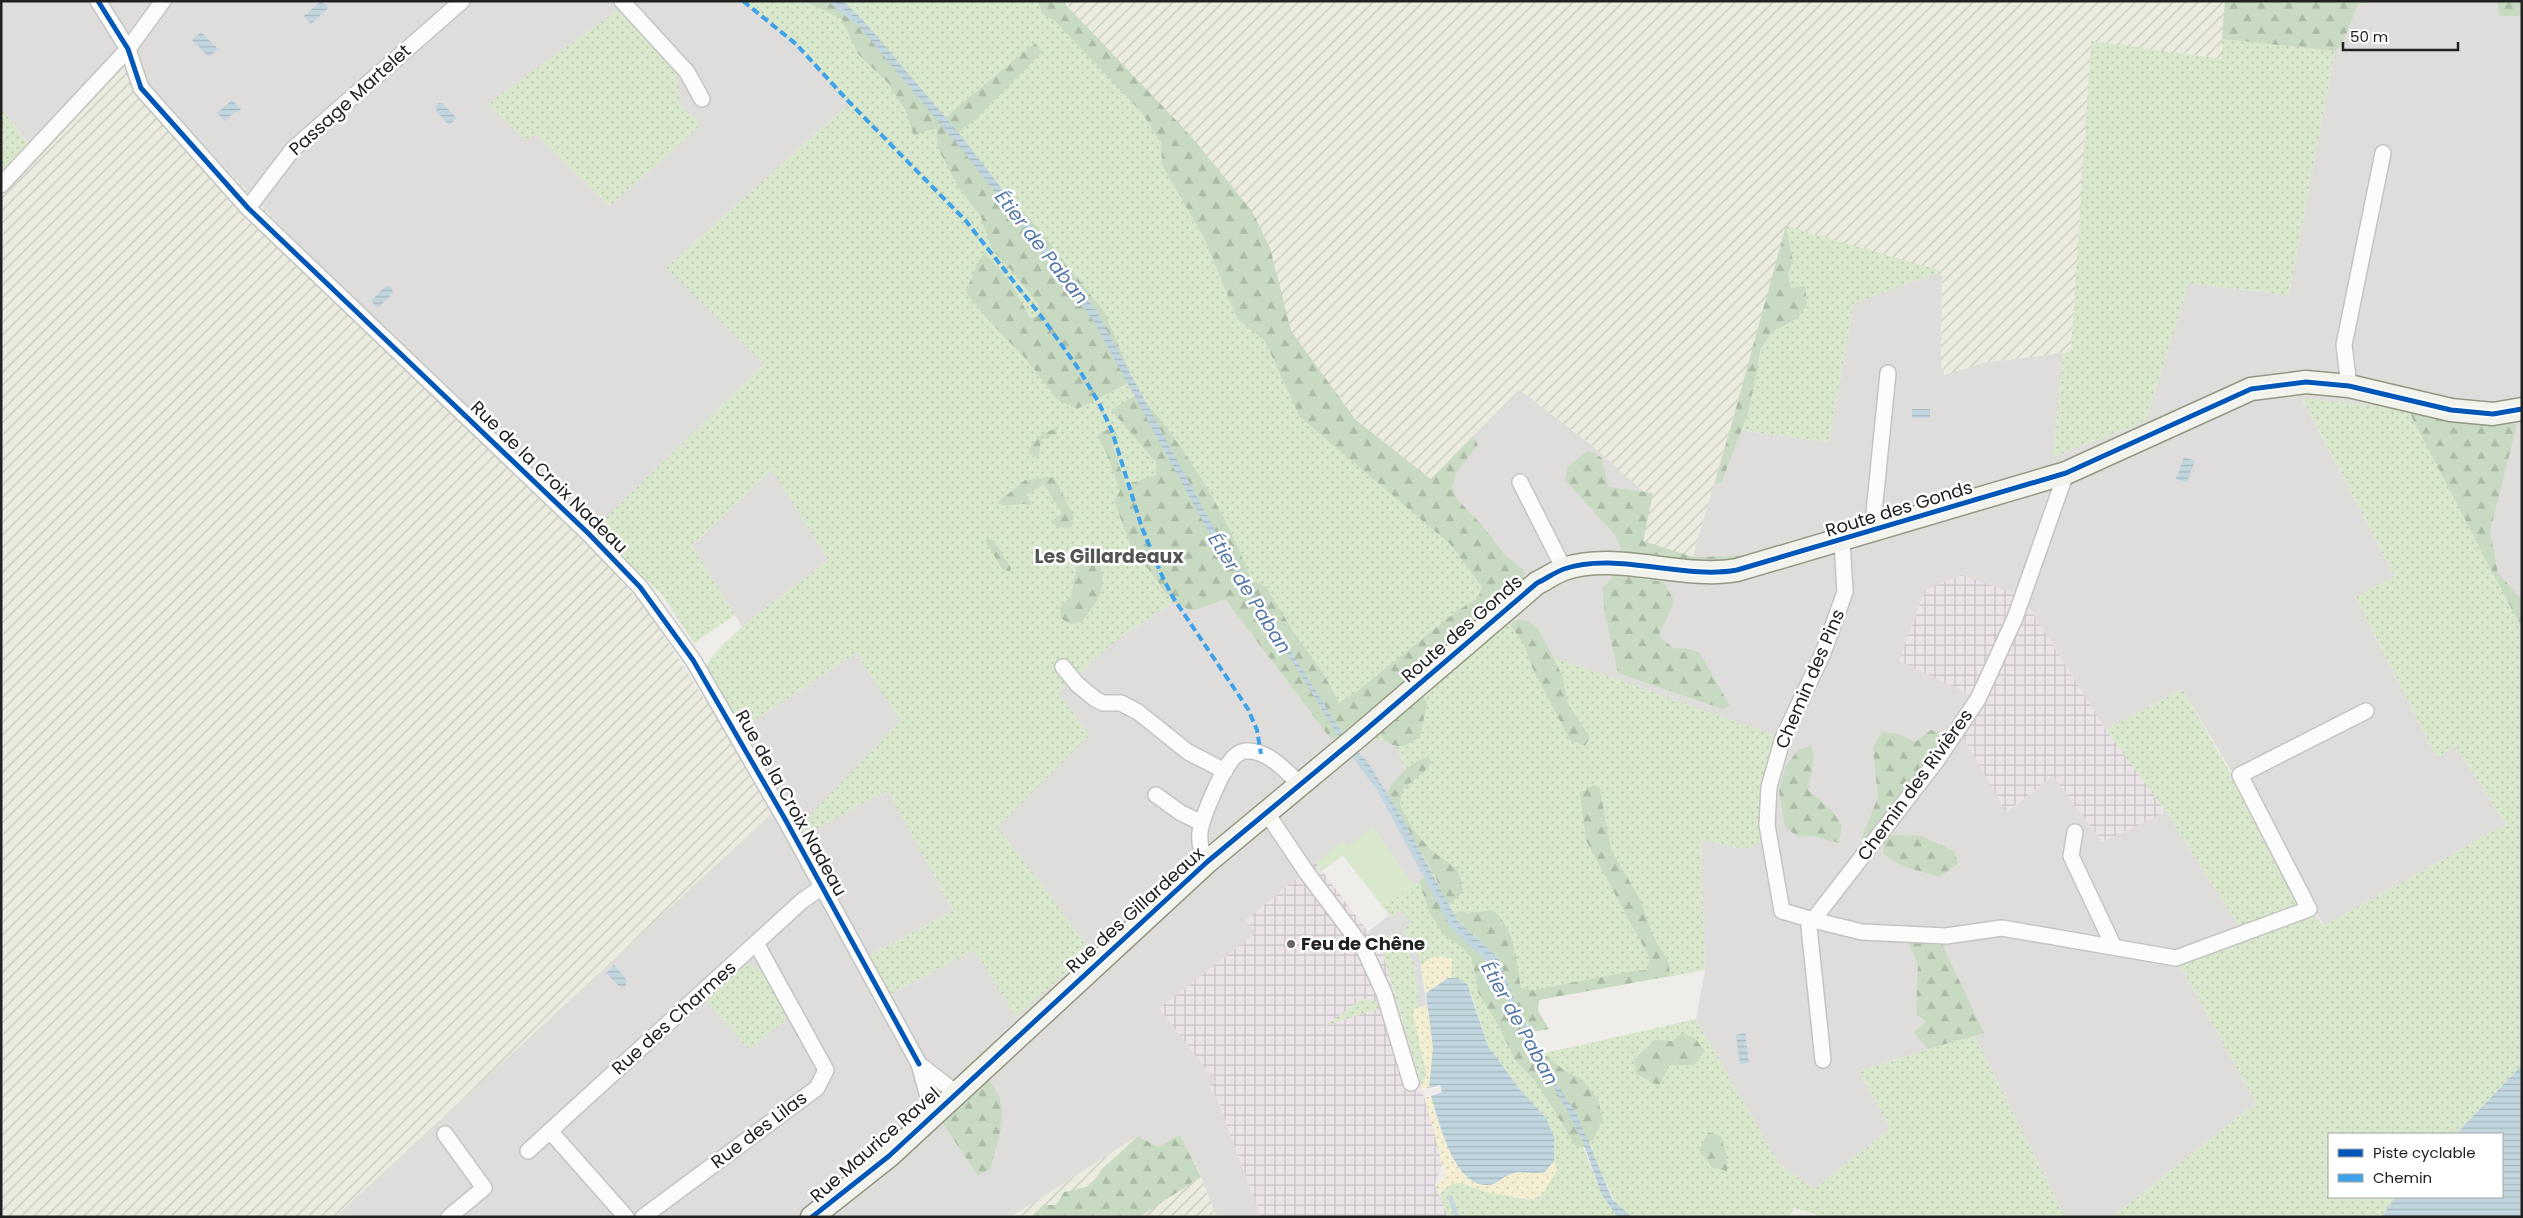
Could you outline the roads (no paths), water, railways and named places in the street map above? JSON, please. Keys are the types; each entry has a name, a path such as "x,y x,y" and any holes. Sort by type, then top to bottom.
{"street":[{"name":"Rue de la Croix Nadeau","path":"98,1 128,49 141,88 248,208 589,534 640,587 694,660 919,1064"},
{"path":"1,185 128,49 164,1"},
{"name":"Passage Martelet","path":"248,208 293,149 462,1"},
{"path":"622,1 687,72 702,99"},
{"path":"2349,386 2344,345 2383,153"},
{"path":"1872,532 1888,373"},
{"name":"Route des Gonds","path":"1347,746 1537,583 1564,569 1602,563 1718,574 1842,541 2066,473 2251,389 2306,382 2349,386 2451,410 2492,414 2522,409"},
{"name":"Chemin des Rivières","path":"1813,920 1935,763 1978,699 2015,618 2066,473"},
{"path":"1520,482 1564,569"},
{"name":"Chemin des Pins","path":"1813,920 1782,911 1767,825 1769,787 1783,738 1823,653 1845,592 1842,541"},
{"path":"1063,667 1077,684 1095,700 1103,703 1121,703 1138,712 1188,752 1225,770"},
{"path":"1823,1060 1809,927 1813,920 1862,932 1946,936 2002,928 2176,958 2309,909 2240,775 2366,711"},
{"name":"Rue des Gillardeaux","path":"956,1093 1207,862 1347,746"},
{"path":"1207,862 1202,855 1201,848 1200,834 1202,823 1225,770 1236,755 1249,751 1261,754 1300,784"},
{"path":"1156,795 1181,812 1202,823"},
{"path":"1266,812 1307,873 1364,949 1384,993 1411,1083"},
{"path":"2075,832 2071,856 2114,948"},
{"name":"Rue des Charmes","path":"528,1151 756,943 802,902 822,887"},
{"name":"Rue des Lilas","path":"643,1217 817,1088 826,1070 756,943"},
{"path":"919,1064 956,1093"},
{"path":"919,1064 933,1115"},
{"name":"Rue Maurice Ravel","path":"812,1217 882,1162 956,1093"},
{"path":"550,1131 626,1217"},
{"path":"445,1134 484,1188 449,1217"}],"water":[{"path":"832,1 843,1 861,18 958,132 1096,310 1217,534 1343,734 1339,737 1242,580 1212,538 1093,320 967,156 852,18"},
{"path":"320,2 327,5 327,9 311,24 304,16"},
{"path":"201,32 218,49 209,57 192,40"},
{"path":"232,100 241,109 238,112 234,112 225,121 217,113"},
{"path":"439,103 443,104 457,118 449,125 436,111 435,107"},
{"path":"386,286 391,286 393,293 378,308 371,301"},
{"path":"1912,409 1930,409 1930,418 1912,418"},
{"path":"2184,457 2195,461 2187,482 2176,479"},
{"path":"1357,751 1367,761 1403,819 1457,920 1498,957 1516,1004 1536,1042 1549,1075 1576,1112 1612,1199 1632,1217 1617,1217 1601,1193 1583,1142 1541,1066 1491,963 1453,927 1379,786 1353,754"},
{"path":"614,965 627,980 625,987 620,987 606,973"},
{"path":"1448,978 1457,978 1467,984 1488,1046 1521,1091 1546,1118 1554,1137 1554,1161 1545,1172 1515,1173 1494,1184 1487,1185 1475,1182 1465,1175 1449,1150 1431,1096 1442,1092 1440,1085 1429,1088 1433,1048 1426,993"},
{"path":"1745,1033 1749,1063 1740,1064 1736,1035"},
{"path":"2522,1065 2522,1217 2382,1217 2394,1198 2503,1198 2503,1133 2457,1133"}],"waterway":[{"name":"Étier de Paban","path":"831,1 855,21"},
{"name":"Étier de Paban","path":"1350,751 1378,787 1453,927 1491,962 1512,1006"},
{"name":"Étier de Paban","path":"1540,1065 1549,1080"},
{"path":"1450,1197 1457,1217"}],"place":[{"name":"Feu de Chêne","path":"1291,944"}],"district":[{"name":"Les Gillardeaux","path":"1109,556"}]}
